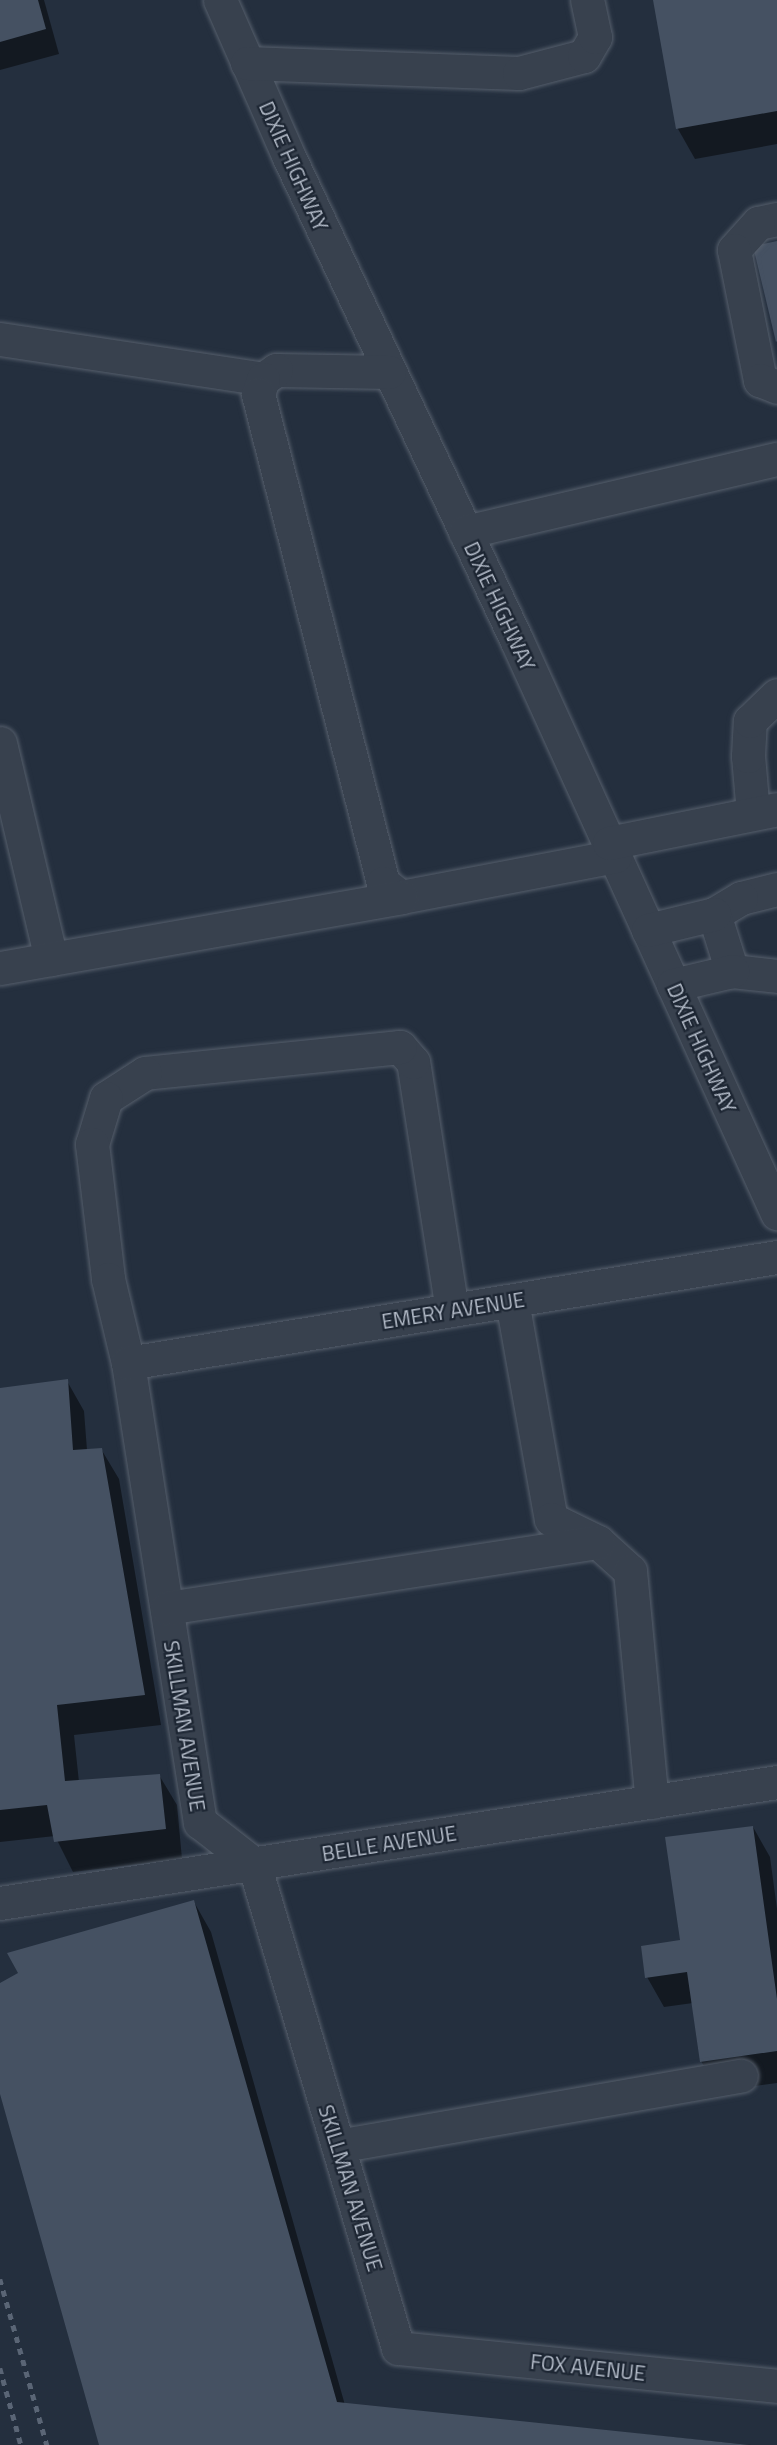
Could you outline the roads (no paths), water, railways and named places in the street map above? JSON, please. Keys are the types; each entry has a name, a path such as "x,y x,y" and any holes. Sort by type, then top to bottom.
{"street":[{"name":"DIXIE HIGHWAY","path":"220,0 389,372 612,849 777,1213"},
{"path":"247,63 519,73 584,56 595,37 587,0"},
{"path":"777,219 758,223 734,250 760,380 777,387"},
{"path":"0,339 263,379"},
{"path":"389,372 276,370 263,379 258,394 383,883 401,897"},
{"path":"465,532 777,459"},
{"path":"0,968 401,897 612,849 765,811 748,756 750,722 777,695"},
{"path":"0,743 51,959"},
{"path":"648,930 714,914 741,898 777,889"},
{"path":"714,914 732,971"},
{"path":"673,985 732,971 777,976"},
{"name":"SKILLMAN AVENUE","path":"398,2348 254,1864 200,1822 128,1363 108,1279 92,1144 106,1098 145,1073 400,1047 413,1062 452,1310"},
{"name":"EMERY AVENUE","path":"128,1363 777,1257"},
{"path":"512,1300 551,1519 598,1542 630,1571 651,1802"},
{"path":"167,1608 598,1542"},
{"name":"BELLE AVENUE","path":"0,1903 777,1782"},
{"path":"338,2146 741,2076"},
{"name":"FOX AVENUE","path":"398,2348 777,2386"}],"railway":[{"path":"0,2279 47,2445"},
{"path":"0,2368 21,2445"}]}
